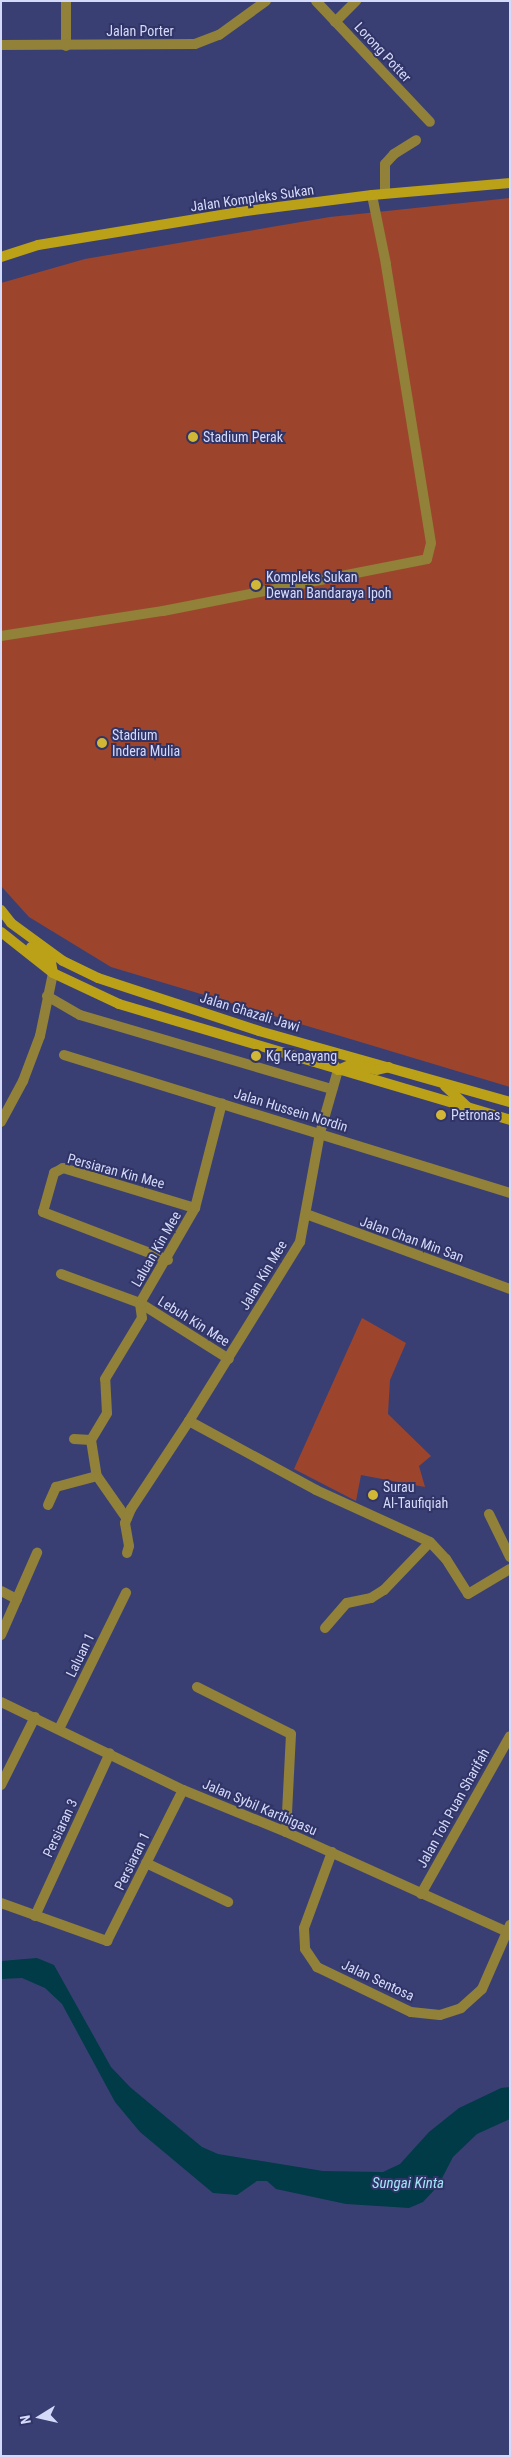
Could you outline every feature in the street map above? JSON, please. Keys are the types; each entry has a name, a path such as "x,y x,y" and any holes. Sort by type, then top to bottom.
{"main road":[{"name":"Jalan Kompleks Sukan","path":"1,257 38,246 239,212 372,195 510,183"},
{"name":"Jalan Ghazali Jawi","path":"1,910 11,923 63,961 98,978 303,1042 510,1102"},
{"path":"11,923 19,937 51,962 54,973"},
{"path":"1,932 54,973 119,1004 471,1110 510,1120"},
{"path":"303,1042 306,1049 328,1057 338,1070"},
{"path":"338,1070 350,1065 377,1070 389,1067"},
{"path":"438,1081 471,1110"}],"street":[{"path":"66,1 66,46"},
{"name":"Jalan Porter","path":"1,45 194,44 219,35 266,1"},
{"name":"Lorong Potter","path":"316,1 430,122"},
{"path":"335,22 356,1"},
{"path":"385,194 385,164 394,154 416,140"},
{"path":"1,636 163,611 427,559 430,543 386,264 372,195"},
{"path":"1,1122 22,1081 40,1036 54,973"},
{"path":"48,996 80,1015 332,1089"},
{"name":"Jalan Hussein Nordin","path":"64,1055 510,1193"},
{"name":"Jalan Kin Mee","path":"127,1519 300,1242 320,1133 338,1070"},
{"name":"Laluan Kin Mee","path":"91,1440 107,1413 105,1379 142,1318 140,1303 168,1260 195,1208 222,1103"},
{"name":"Persiaran Kin Mee","path":"168,1260 43,1212 54,1173 63,1168 195,1208"},
{"name":"Jalan Chan Min San","path":"306,1214 510,1289"},
{"name":"Lebuh Kin Mee","path":"61,1274 140,1303 229,1358"},
{"path":"189,1421 316,1490 430,1542 446,1559 468,1594 510,1569"},
{"path":"74,1439 91,1440 97,1476 127,1519 127,1553"},
{"path":"48,1506 56,1487 97,1476"},
{"path":"489,1514 510,1557"},
{"path":"325,1628 347,1603 371,1598 384,1590 430,1542"},
{"path":"1,1635 37,1552"},
{"path":"1,1591 17,1599"},
{"name":"Laluan 1","path":"59,1729 126,1593"},
{"path":"197,1687 291,1734 286,1832"},
{"name":"Jalan Sybil Karthigasu","path":"1,1702 110,1753 183,1790 286,1832 421,1894 508,1930"},
{"path":"1,1785 35,1718"},
{"name":"Jalan Toh Puan Sharifah","path":"421,1894 508,1742"},
{"name":"Persiaran 3","path":"35,1916 110,1753"},
{"name":"Persiaran 1","path":"35,1916 104,1940 110,1939 183,1790"},
{"name":"Jalan Sentosa","path":"332,1852 304,1928 305,1949 317,1967 411,2012 440,2015 461,2008 482,1989 508,1930"},
{"path":"146,1863 228,1902"},
{"path":"1,1903 35,1916"}],"shaded area":[{"name":"Kompleks Sukan Dewan Bandaraya Ipoh","path":"510,198 510,1087 111,967 29,917 1,886 1,283 85,259 330,217"},
{"path":"362,1318 406,1343 390,1380 388,1414 431,1456 419,1466 425,1487 361,1475 356,1501 294,1469"}],"water":[{"name":"Sungai Kinta","path":"37,1958 54,1965 111,2067 130,2087 202,2147 218,2154 323,2171 383,2172 400,2164 429,2132 459,2108 501,2088 510,2087 510,2119 477,2134 453,2157 438,2186 423,2202 409,2208 346,2204 276,2189 267,2181 257,2181 237,2195 213,2193 140,2132 115,2102 62,2004 45,1988 22,1978 1,1979 1,1961"}],"place":[{"name":"Stadium Perak","path":"193,437"},
{"name":"Kompleks Sukan Dewan Bandaraya Ipoh","path":"256,585"},
{"name":"Stadium Indera Mulia","path":"102,743"},
{"name":"Kg Kepayang","path":"256,1056"},
{"name":"Petronas","path":"441,1115"},
{"name":"Surau Al-Taufiqiah","path":"373,1495"}]}
